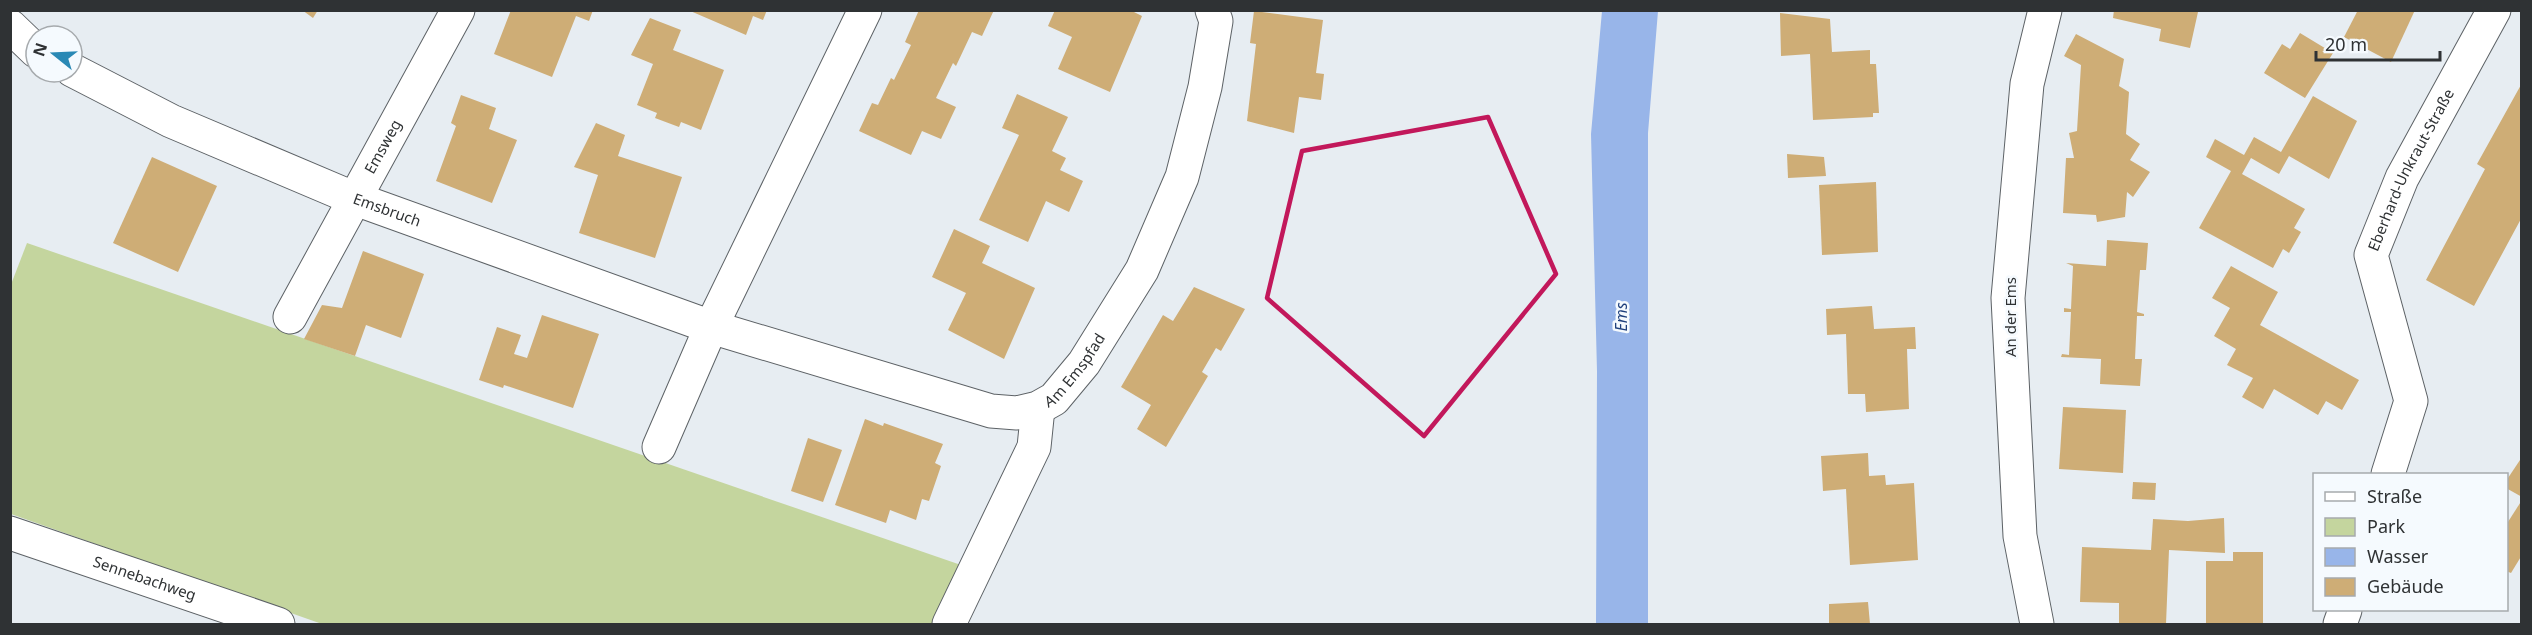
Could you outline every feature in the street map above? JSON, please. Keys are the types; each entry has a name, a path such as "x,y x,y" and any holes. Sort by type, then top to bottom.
{"street":[{"name":"Emsweg","path":"290,316 458,10"},
{"path":"659,447 711,327 865,10"},
{"name":"Am Emspfad","path":"711,327 991,411 1017,413 1038,408 1054,399 1084,363 1142,270 1182,177 1204,87 1216,21 1212,10"},
{"name":"An der Ems","path":"2037,624 2020,536 2008,298 2027,84 2044,10"},
{"name":"Eberhard-Unkraut-Straße","path":"2388,473 2411,401 2371,255 2402,178 2494,10"},
{"path":"10,26 24,39"},
{"name":"Emsbruch","path":"84,76 171,121 353,198 711,327"},
{"path":"950,624 1035,447 1038,408"},
{"name":"Sennebachweg","path":"10,532 278,624"}],"highlighted area":[{"path":"1488,117 1556,274 1424,436 1267,298 1302,151"}],"green space":[{"path":"27,243 961,565 933,624 322,624 11,514 10,287"}],"water":[{"name":"Ems","path":"1602,11 1658,11 1648,133 1648,624 1596,624 1597,371 1591,134"}],"building":[{"path":"302,10 318,10 313,18"},
{"path":"511,10 593,10 589,21 576,16 552,77 494,54"},
{"path":"688,10 767,10 763,20 753,16 746,35"},
{"path":"919,10 994,10 982,36 972,32 956,66 953,63 936,98 956,107 941,139 922,131 911,155 859,131 872,103 878,105 891,78 894,80 911,45 905,42"},
{"path":"1055,10 1130,10 1142,16 1110,92 1058,69 1072,37 1048,26"},
{"path":"2114,10 2198,12 2190,48 2159,41 2161,29 2113,18"},
{"path":"2358,10 2415,10 2391,62 2344,37"},
{"path":"1254,11 1323,20 1316,73 1324,74 1321,100 1299,97 1294,133 1247,121 1256,44 1250,43"},
{"path":"1780,13 1830,19 1832,52 1870,50 1870,64 1876,64 1879,113 1873,113 1873,117 1813,120 1810,54 1781,56"},
{"path":"650,18 681,30 673,50 724,70 701,130 681,122 679,127 655,118 657,113 637,105 653,64 631,55"},
{"path":"2300,33 2333,53 2305,98 2264,73 2282,44 2290,49"},
{"path":"2076,34 2124,59 2119,86 2129,92 2126,134 2140,144 2130,160 2150,172 2133,197 2127,192 2125,217 2097,222 2096,215 2063,213 2066,158 2074,158 2069,133 2077,131 2081,65 2064,56"},
{"path":"2522,83 2522,217 2474,306 2426,280 2485,169 2477,164"},
{"path":"1017,94 1068,117 1052,151 1066,158 1060,170 1083,181 1069,212 1046,201 1028,242 979,220 1019,135 1002,128"},
{"path":"461,95 496,108 489,129 517,140 492,203 436,181 456,126 451,123"},
{"path":"2313,96 2357,121 2329,179 2289,156 2279,174 2251,158 2242,174 2305,209 2294,228 2301,232 2289,253 2283,249 2273,268 2199,228 2231,171 2206,157 2215,139 2244,155 2254,137 2281,152"},
{"path":"596,123 625,135 618,156 682,177 655,258 579,233 598,175 574,167"},
{"path":"1787,154 1824,157 1826,176 1788,178"},
{"path":"152,157 217,186 178,272 113,243"},
{"path":"1876,182 1878,252 1822,255 1819,185"},
{"path":"954,229 990,246 982,263 1035,288 1004,359 948,330 966,293 932,277"},
{"path":"2107,240 2148,243 2146,270 2140,270 2137,312 2144,314 2144,316 2137,316 2135,359 2142,359 2140,386 2100,384 2101,359 2061,357 2062,354 2069,355 2071,312 2064,312 2064,308 2071,309 2073,266 2066,263 2106,266"},
{"path":"363,251 424,274 401,338 366,325 355,356 304,339 322,305 342,308"},
{"path":"2231,266 2278,292 2260,325 2359,380 2342,410 2326,401 2318,415 2274,389 2263,409 2242,397 2253,378 2227,365 2236,349 2214,336 2230,308 2212,298"},
{"path":"1194,287 1245,309 1221,351 1216,348 1202,372 1208,376 1166,447 1137,429 1151,405 1121,387 1163,315 1173,321"},
{"path":"1872,306 1874,329 1915,327 1916,349 1907,349 1909,409 1866,412 1865,394 1848,394 1846,334 1827,335 1826,309"},
{"path":"542,315 599,334 573,408 504,385 503,388 479,380 497,327 521,335 514,354 527,358"},
{"path":"2063,407 2126,410 2123,473 2059,469"},
{"path":"865,419 883,426 884,423 943,444 935,463 941,466 929,501 922,499 916,520 890,510 886,523 835,505"},
{"path":"808,438 842,450 823,502 791,491"},
{"path":"1868,453 1869,476 1885,475 1886,485 1914,483 1918,560 1850,565 1846,489 1823,491 1821,456"},
{"path":"2522,457 2522,497 2508,489 2508,478"},
{"path":"2133,482 2156,483 2155,500 2132,499"},
{"path":"2522,500 2522,555 2511,573 2508,572 2508,522"},
{"path":"2224,518 2225,553 2169,550 2166,624 2119,624 2119,603 2080,602 2082,547 2151,550 2153,519 2188,521"},
{"path":"2233,552 2263,552 2263,624 2206,624 2206,561 2233,561"},
{"path":"1868,602 1870,624 1829,624 1829,604"}]}
